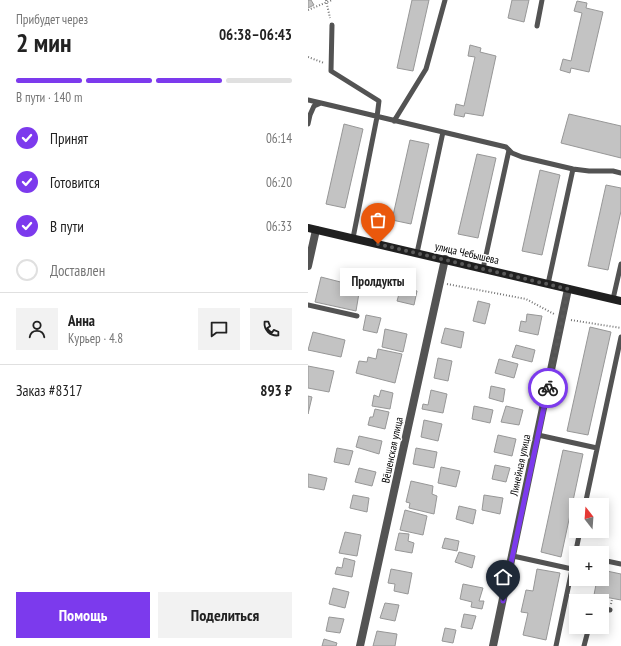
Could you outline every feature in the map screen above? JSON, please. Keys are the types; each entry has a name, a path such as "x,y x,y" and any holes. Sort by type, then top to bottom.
{"street":[{"name":"улица Чебышева","path":"312,229 617,300"},
{"path":"308,266 312,229"},
{"name":"Вёшенская улица","path":"360,646 445,259"},
{"name":"Линейная улица","path":"493,646 568,289"}],"lane":[{"path":"394,121 426,69 445,0"},
{"path":"537,26 542,0"},
{"path":"332,25 331,71 379,101 353,238"},
{"path":"308,100 506,147 512,153 522,157 572,169 613,171 621,173"},
{"path":"308,124 314,106 321,103"},
{"path":"417,253 443,132"},
{"path":"484,269 509,150"},
{"path":"548,284 572,169"},
{"path":"617,300 621,264"},
{"path":"308,305 357,316"},
{"path":"586,498 621,337"},
{"path":"538,435 597,448"},
{"path":"513,556 569,567"},
{"path":"609,561 621,564"},
{"path":"556,646 569,583"},
{"path":"584,646 587,634"}],"path":[{"path":"308,10 326,1 332,0"},
{"path":"326,1 332,25"},
{"path":"308,57 331,65"},
{"path":"440,283 526,299 562,318 621,328"}],"building":[{"path":"308,0 311,0 314,5 308,8"},
{"path":"412,0 429,0 413,71 397,68"},
{"path":"512,0 529,0 524,22 508,18"},
{"path":"577,1 587,3 586,8 603,12 589,72 571,68 570,73 560,70 563,59 571,61 582,13 574,11"},
{"path":"470,45 481,48 480,52 496,56 483,116 465,113 464,117 454,115 456,104 464,106 475,57 468,56"},
{"path":"569,114 621,126 621,158 561,143"},
{"path":"344,124 363,129 345,208 326,204"},
{"path":"410,140 429,144 411,224 392,220"},
{"path":"477,154 496,158 478,238 458,234"},
{"path":"540,170 560,175 542,255 522,251"},
{"path":"606,185 621,188 621,211 608,270 588,266"},
{"path":"321,277 360,287 356,311 315,302"},
{"path":"401,287 417,291 414,305 397,301"},
{"path":"478,301 490,304 485,324 473,321"},
{"path":"527,314 542,316 538,335 519,331 521,321 526,322"},
{"path":"366,315 381,318 377,333 363,330"},
{"path":"590,327 611,332 588,435 567,431"},
{"path":"445,328 464,332 461,348 441,343"},
{"path":"385,329 407,334 403,352 382,347"},
{"path":"313,332 345,340 341,357 308,350"},
{"path":"516,345 535,350 532,362 512,357"},
{"path":"378,349 402,354 395,383 356,373 359,361 367,362 368,357 376,359"},
{"path":"438,358 452,361 448,381 434,378"},
{"path":"499,359 518,364 514,378 495,373"},
{"path":"308,366 334,371 329,392 308,388"},
{"path":"491,386 505,389 503,402 489,398"},
{"path":"381,390 393,393 390,409 372,406 374,395 379,397"},
{"path":"431,390 447,394 443,413 422,409 423,404 428,405"},
{"path":"308,396 312,397 308,414"},
{"path":"474,406 493,410 490,423 472,419"},
{"path":"506,406 523,410 519,425 501,422"},
{"path":"375,409 389,412 385,429 368,425 370,417 373,417"},
{"path":"424,420 442,424 438,441 421,437"},
{"path":"498,435 516,439 512,456 494,452"},
{"path":"359,436 382,441 379,454 356,447"},
{"path":"337,448 353,451 349,465 334,462"},
{"path":"416,448 437,452 434,468 413,464"},
{"path":"563,450 583,454 574,498 569,498 569,520 561,557 541,552"},
{"path":"495,465 510,468 506,482 492,479"},
{"path":"441,467 460,471 456,487 438,483"},
{"path":"359,468 376,472 372,486 355,482"},
{"path":"308,474 327,478 324,490 308,487"},
{"path":"411,481 433,486 432,494 437,496 434,514 409,508 410,503 406,502"},
{"path":"353,495 369,498 367,512 350,508"},
{"path":"484,495 503,498 500,514 482,510"},
{"path":"459,506 476,510 473,524 456,519"},
{"path":"405,510 427,516 423,535 400,530"},
{"path":"345,532 361,535 357,556 339,553"},
{"path":"399,533 409,534 408,541 414,543 412,553 395,550"},
{"path":"445,538 459,541 457,551 442,548"},
{"path":"459,552 475,556 472,568 455,562"},
{"path":"344,558 355,561 352,577 335,574 337,567 342,568"},
{"path":"391,569 412,573 408,594 394,591 395,584 388,583"},
{"path":"537,569 560,573 546,640 523,635 528,613 521,612 526,590 533,591"},
{"path":"609,571 621,574 621,600 609,598 609,594 594,594 596,586 609,586"},
{"path":"463,584 483,588 479,601 484,601 482,609 471,607 472,602 460,599"},
{"path":"333,588 349,592 345,608 329,604"},
{"path":"385,603 399,605 395,621 380,618"},
{"path":"464,614 476,616 472,629 461,627"},
{"path":"329,617 344,619 340,633 326,631"},
{"path":"445,628 456,630 453,643 442,641"},
{"path":"377,631 397,634 395,646 373,646"},
{"path":"324,639 337,643 336,646 322,646"}],"way so far":[{"path":"378,244 568,289 548,388"}],"place":[{"name":"Пролдукты","path":"378,244"}],"route":[{"path":"503,601 548,388"}]}
